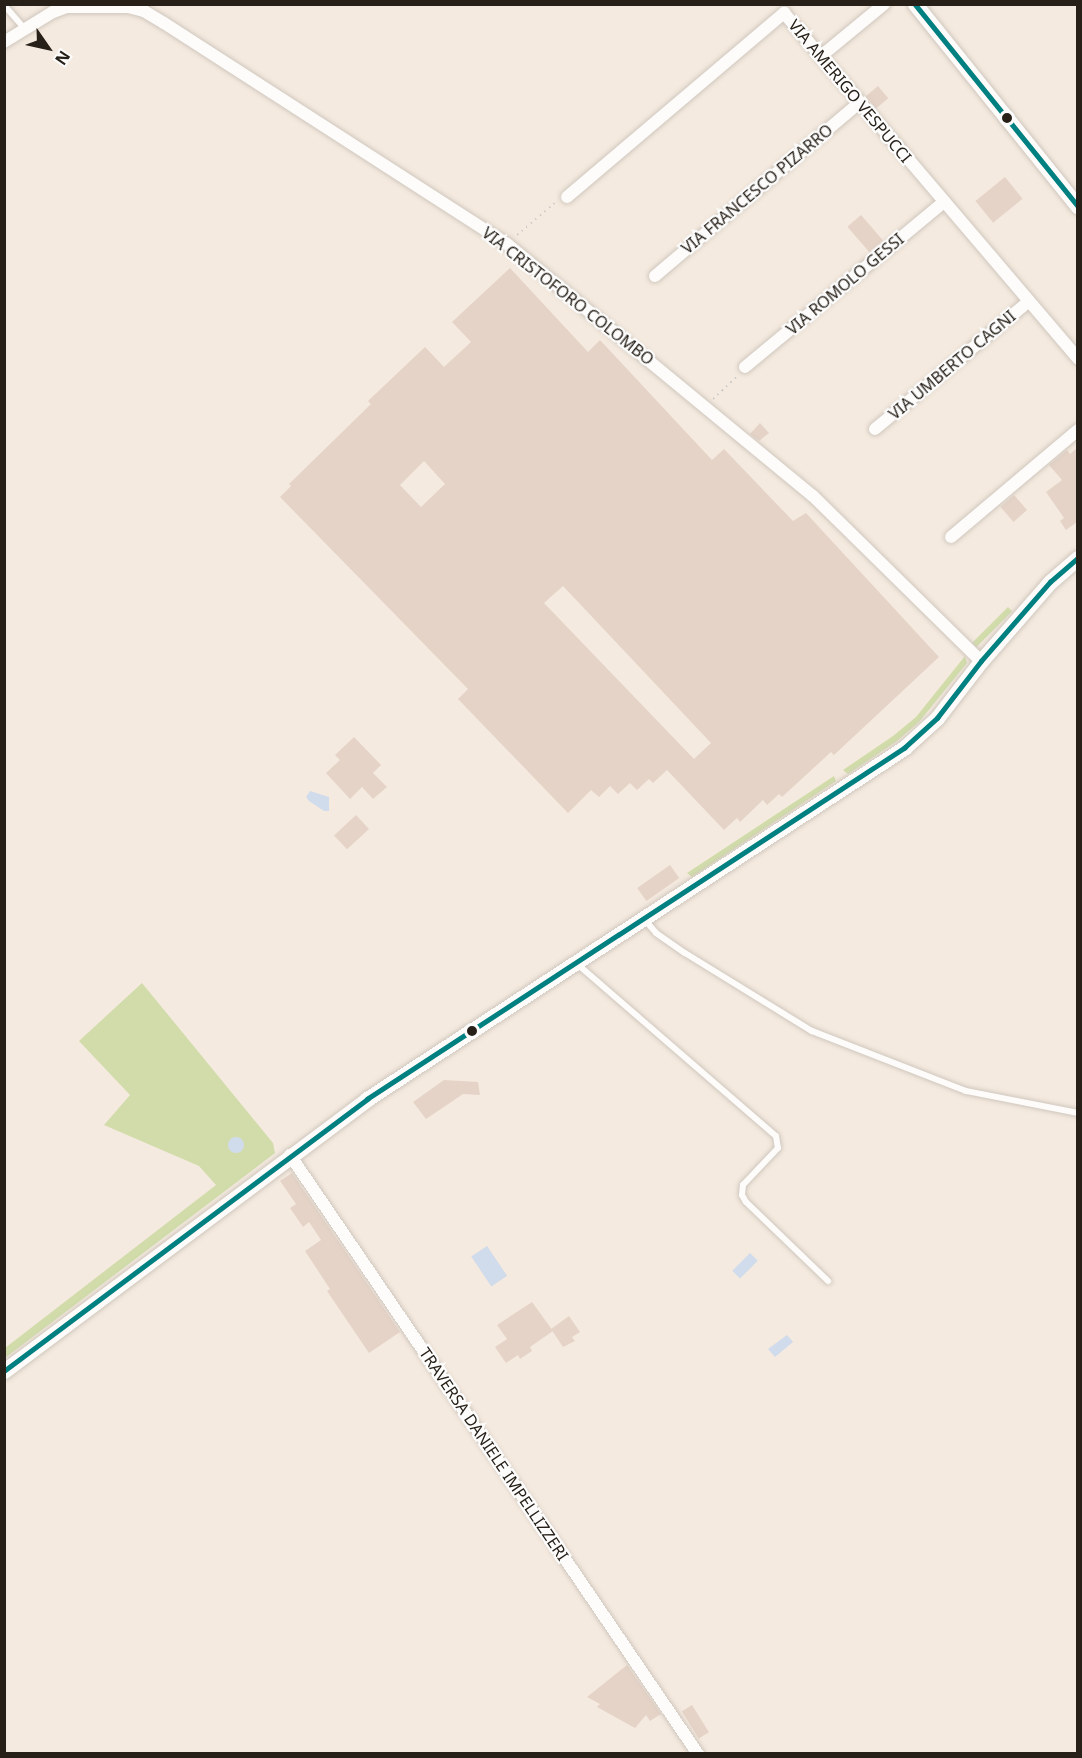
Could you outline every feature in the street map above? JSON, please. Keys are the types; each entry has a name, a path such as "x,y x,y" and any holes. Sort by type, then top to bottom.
{"street":[{"path":"820,56 884,4"},
{"path":"915,4 1077,207"},
{"name":"VIA CRISTOFORO COLOMBO","path":"4,42 53,12 67,7 128,7 144,11 507,244 829,511 981,662"},
{"name":"VIA AMERIGO VESPUCCI","path":"567,197 784,13 1077,359"},
{"name":"VIA FRANCESCO PIZARRO","path":"655,276 860,102"},
{"name":"VIA ROMOLO GESSI","path":"745,367 944,202"},
{"name":"VIA UMBERTO CAGNI","path":"875,429 1029,301"},
{"path":"951,537 1077,430"},
{"path":"4,1371 367,1099 904,748 937,718 981,662 1050,582 1077,558"},
{"name":"TRAVERSA DANIELE IMPELLIZZERI","path":"290,1155 698,1754"}],"lane":[{"path":"4,5 25,29"},
{"path":"643,918 656,933 677,948 812,1031 966,1091 1077,1113"},
{"path":"575,963 776,1136 777,1148 743,1185 741,1195 828,1281"}],"path":[{"path":"507,244 556,202 567,197"},
{"path":"705,406 745,367"}],"green space":[{"path":"1008,607 1012,611 976,647 972,643"},
{"path":"965,656 967,663 919,722 897,741 848,774 843,770 893,736 916,717"},
{"path":"834,776 836,781 692,877 687,873"},
{"path":"142,983 273,1143 275,1153 5,1358 5,1348 216,1185 199,1166 104,1125 130,1095 79,1041"}],"water":[{"path":"310,791 329,797 329,811 324,811 309,801 306,797"},
{"path":"233,1137 239,1137 244,1145 242,1151 233,1153 228,1148 228,1142"},
{"path":"487,1246 507,1276 491,1286 471,1257"},
{"path":"750,1253 758,1261 740,1278 732,1271"},
{"path":"787,1335 793,1342 775,1357 768,1349"}],"building":[{"path":"878,86 888,98 876,109 866,96"},
{"path":"1005,177 1023,199 993,223 975,201"},
{"path":"861,215 884,241 870,253 847,227"},
{"path":"510,268 588,352 600,340 712,460 724,449 793,521 806,513 939,657 834,755 831,752 782,797 779,794 767,805 763,800 740,822 737,818 724,830 667,770 653,783 649,779 637,790 630,783 618,794 610,786 599,797 591,790 568,813 458,699 468,689 280,497 291,486 289,484 371,404 368,401 425,347 444,367 471,342 452,322","holes":["424,461 445,484 421,507 400,485","563,586 711,743 694,759 544,603"]},
{"path":"760,423 769,433 759,441 750,434"},
{"path":"1077,448 1077,522 1066,530 1060,521 1064,518 1046,492 1062,480 1049,465 1067,450 1070,454"},
{"path":"1014,495 1027,510 1014,522 1000,507"},
{"path":"354,737 381,765 373,773 387,787 373,799 362,787 350,799 326,773 340,760 335,755"},
{"path":"356,815 369,829 347,849 334,835"},
{"path":"670,865 679,878 646,901 637,888"},
{"path":"444,1080 478,1082 480,1095 463,1094 426,1119 413,1102"},
{"path":"292,1173 400,1332 369,1353 327,1291 330,1289 305,1251 321,1240 309,1222 303,1227 290,1208 296,1204 280,1181"},
{"path":"532,1302 553,1331 530,1347 532,1351 520,1359 518,1355 506,1363 495,1347 507,1339 497,1325"},
{"path":"569,1316 580,1332 572,1337 575,1341 563,1347 551,1329"},
{"path":"627,1665 661,1714 650,1721 646,1715 635,1728 597,1707 600,1704 587,1697"},
{"path":"692,1705 709,1732 699,1738 682,1711"}],"transit line":[{"path":"915,4 1078,206"},
{"path":"4,1371 367,1099 904,748 937,718 981,661 1050,582 1078,558"}]}
